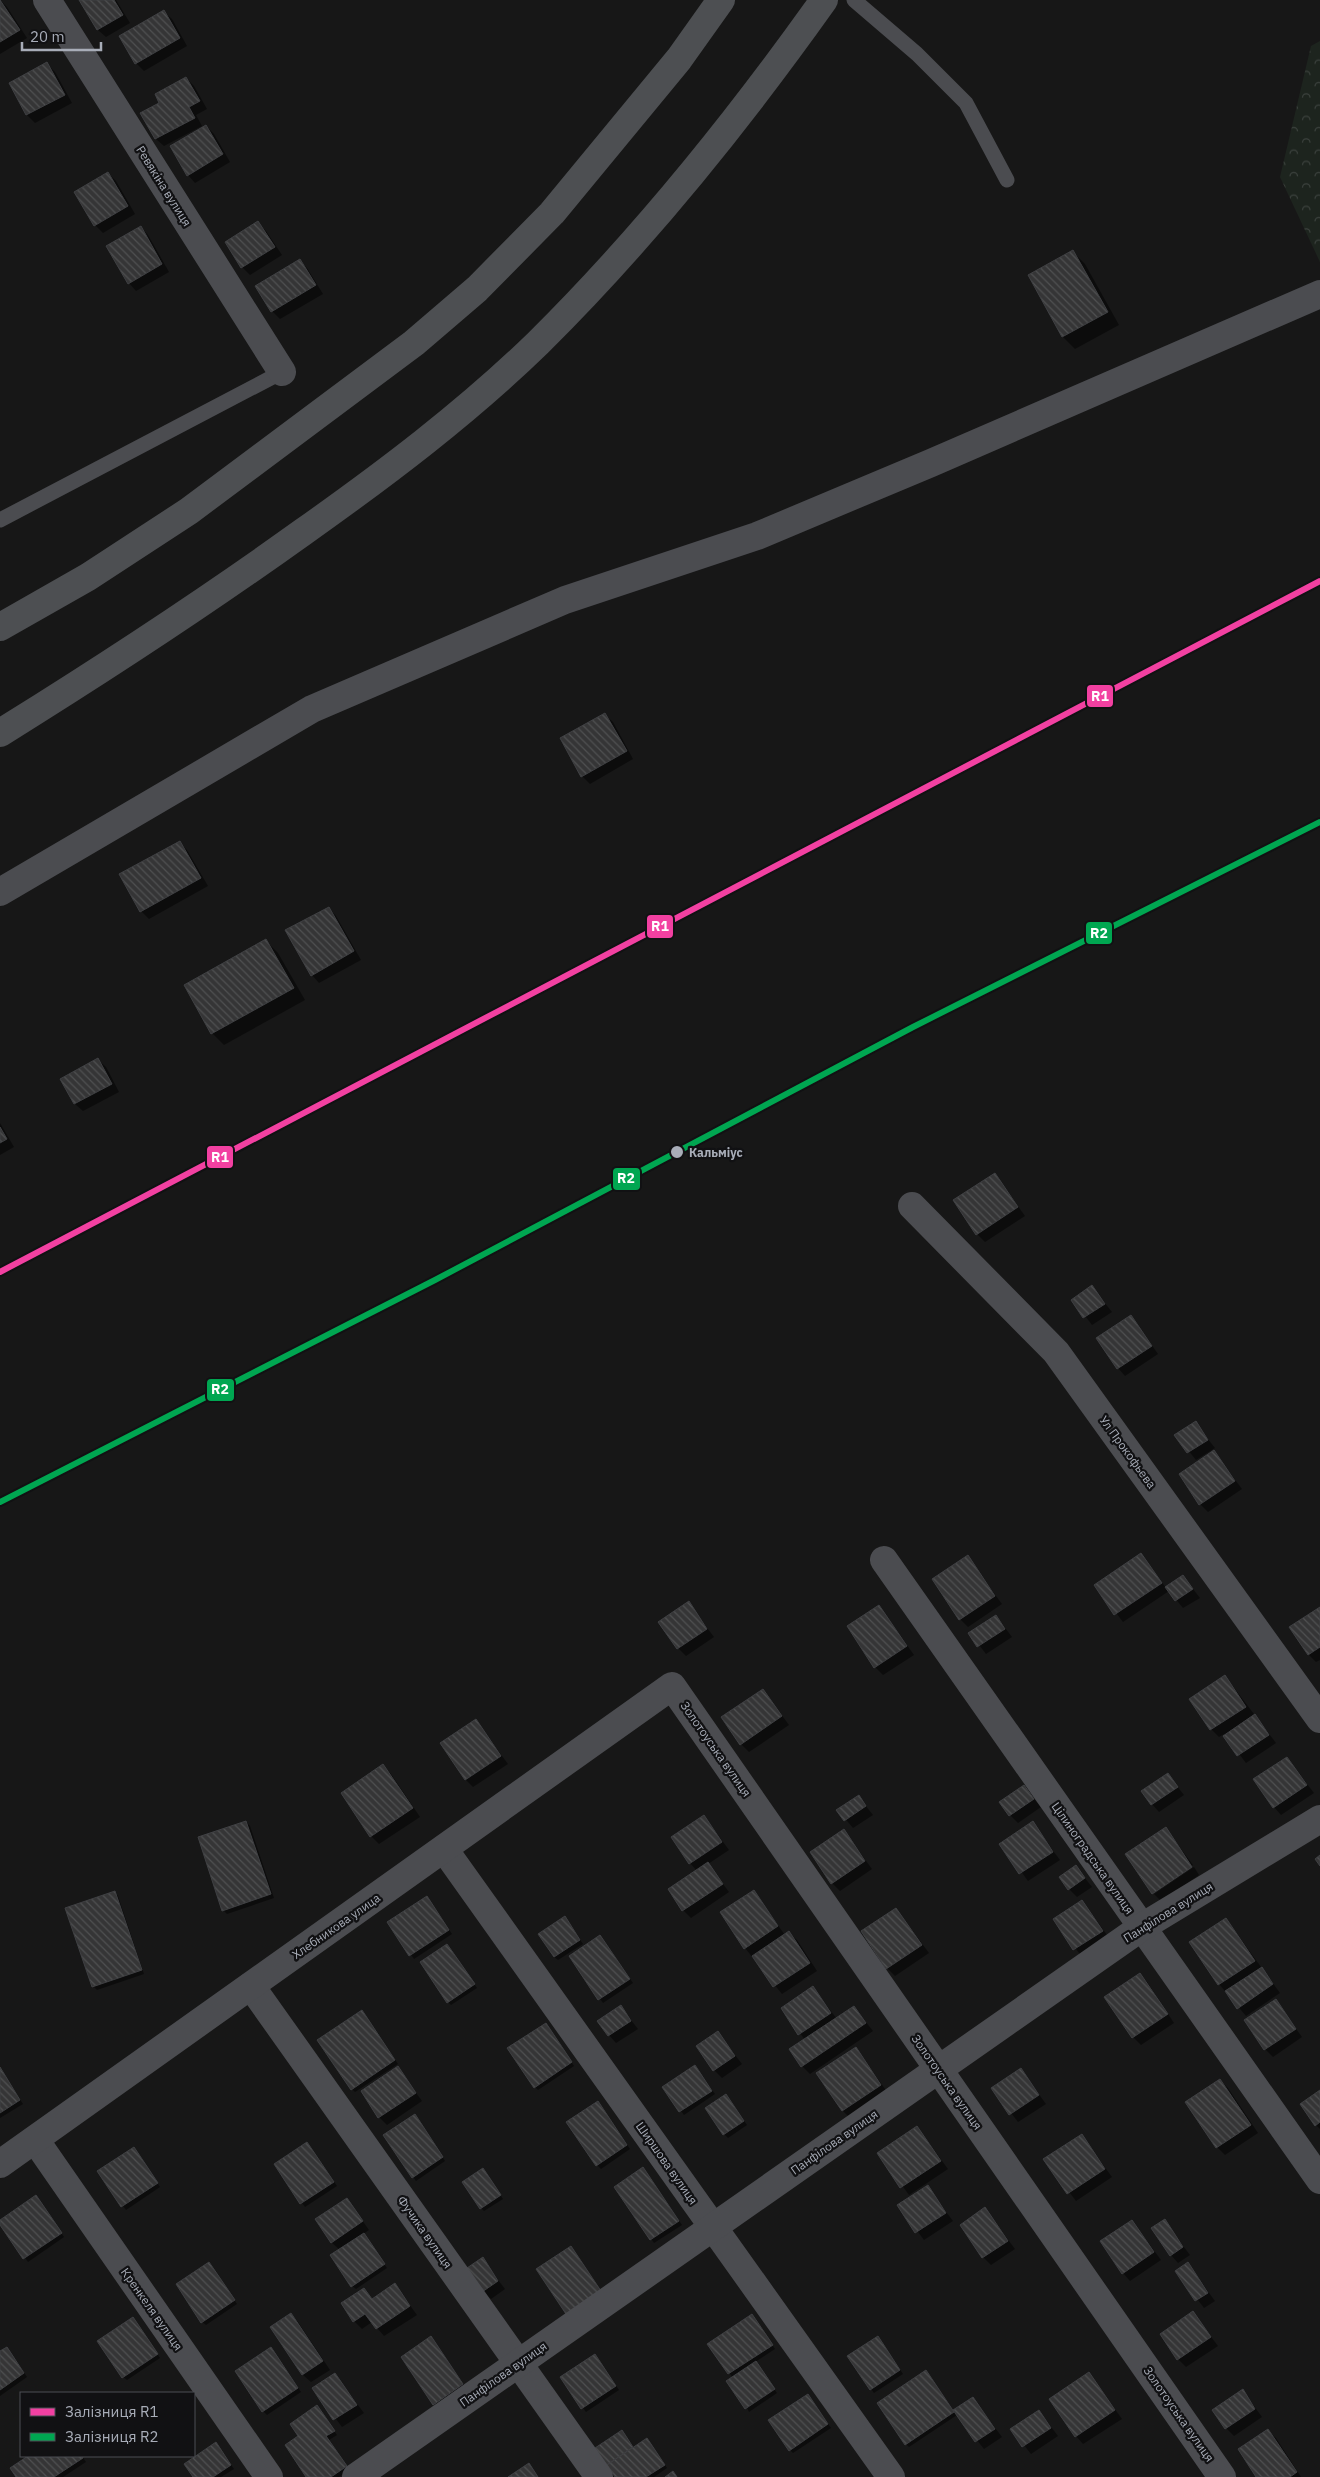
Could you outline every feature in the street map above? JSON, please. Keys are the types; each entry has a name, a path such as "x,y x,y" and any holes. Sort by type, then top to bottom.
{"main road":[{"path":"0,627 88,577 189,511 414,343 477,289 552,213 679,59 721,0"},
{"path":"0,733 137,648 239,578 370,484 459,414 537,343 622,254 721,138 779,64 824,0"}],"street":[{"name":"Ревякiна вулиця","path":"47,0 282,372"},
{"path":"0,892 312,709 565,600 757,536 932,463 1320,294"},
{"name":"Ул Прокофьева","path":"912,1206 1056,1352 1320,1719"},
{"name":"Цілиноградська вулиця","path":"884,1560 1320,2180"},
{"name":"Хлебникова улица","path":"0,2164 36,2141 672,1686"},
{"name":"Золотоуська вулиця","path":"672,1686 1222,2477"},
{"name":"Панфілова вулиця","path":"356,2477 1142,1927 1320,1819"},
{"name":"Ширшова вулиця","path":"444,1849 891,2477"},
{"name":"Фучика вулиця","path":"251,1986 599,2477"},
{"name":"Кренкеля вулиця","path":"36,2141 269,2477"}],"lane":[{"path":"854,0 917,54 966,103 1006,180"},
{"path":"0,520 282,372"}],"green space":[{"path":"1320,41 1320,262 1280,177 1311,46"}],"building":[{"path":"0,0 20,30 0,42"},
{"path":"79,0 114,0 123,15 97,30"},
{"path":"164,10 180,38 135,64 119,36"},
{"path":"47,62 65,95 26,115 9,83"},
{"path":"186,77 200,101 189,107 195,118 155,139 140,113 159,103 155,94"},
{"path":"206,125 223,154 187,176 170,146"},
{"path":"108,172 128,206 94,226 74,192"},
{"path":"258,221 275,247 241,268 225,242"},
{"path":"141,226 162,264 128,284 106,246"},
{"path":"1073,250 1108,312 1062,337 1028,275"},
{"path":"300,259 316,285 271,312 255,286"},
{"path":"605,713 627,751 581,777 560,738"},
{"path":"180,841 201,878 140,912 119,874"},
{"path":"329,907 354,951 311,976 285,930"},
{"path":"266,939 294,988 211,1034 184,985"},
{"path":"98,1058 112,1084 74,1104 60,1079"},
{"path":"0,1127 7,1139 0,1143"},
{"path":"995,1173 1018,1207 976,1235 953,1200"},
{"path":"1092,1285 1105,1304 1083,1318 1071,1300"},
{"path":"1131,1315 1152,1346 1117,1369 1096,1338"},
{"path":"1196,1421 1208,1440 1187,1453 1174,1435"},
{"path":"1214,1450 1235,1481 1199,1505 1179,1474"},
{"path":"1141,1553 1162,1583 1114,1615 1094,1585"},
{"path":"968,1555 995,1596 959,1620 932,1579"},
{"path":"1183,1575 1193,1589 1175,1601 1165,1587"},
{"path":"689,1601 707,1629 677,1649 658,1622"},
{"path":"879,1605 907,1646 874,1668 847,1626"},
{"path":"1320,1607 1320,1647 1308,1655 1289,1627"},
{"path":"996,1615 1005,1629 977,1647 968,1633"},
{"path":"1225,1675 1246,1707 1210,1730 1189,1699"},
{"path":"763,1689 782,1716 740,1745 721,1717"},
{"path":"1255,1714 1269,1735 1237,1756 1223,1736"},
{"path":"476,1719 501,1756 465,1780 440,1743"},
{"path":"1287,1757 1307,1785 1273,1808 1253,1779"},
{"path":"383,1764 413,1808 370,1837 341,1793"},
{"path":"1168,1773 1178,1787 1151,1805 1141,1791"},
{"path":"1024,1785 1034,1799 1009,1816 999,1802"},
{"path":"859,1795 866,1806 844,1821 836,1810"},
{"path":"704,1815 722,1842 689,1864 671,1837"},
{"path":"246,1821 271,1894 222,1911 198,1837"},
{"path":"1033,1821 1053,1852 1019,1874 999,1844"},
{"path":"1166,1827 1192,1867 1152,1894 1125,1854"},
{"path":"844,1829 865,1861 831,1884 810,1852"},
{"path":"1320,1855 1320,1866 1315,1859"},
{"path":"708,1862 723,1884 682,1911 668,1889"},
{"path":"1076,1865 1085,1878 1068,1890 1059,1877"},
{"path":"754,1890 778,1926 744,1949 720,1912"},
{"path":"115,1891 142,1970 92,1987 65,1908"},
{"path":"427,1896 449,1930 409,1956 387,1922"},
{"path":"1082,1900 1103,1931 1073,1950 1053,1919"},
{"path":"896,1908 922,1945 886,1969 861,1931"},
{"path":"565,1916 580,1940 554,1957 538,1934"},
{"path":"1226,1918 1255,1961 1218,1985 1189,1942"},
{"path":"789,1931 810,1963 773,1987 752,1956"},
{"path":"600,1935 630,1979 598,2000 569,1956"},
{"path":"447,1944 475,1984 447,2003 420,1962"},
{"path":"1262,1967 1273,1984 1237,2009 1225,1991"},
{"path":"1140,1973 1168,2014 1132,2038 1104,1997"},
{"path":"813,1986 831,2013 798,2035 781,2008"},
{"path":"1276,1999 1296,2029 1264,2050 1244,2020"},
{"path":"621,2005 631,2021 608,2036 597,2021"},
{"path":"854,2006 866,2023 801,2067 789,2049"},
{"path":"362,2010 395,2060 351,2090 317,2040"},
{"path":"546,2023 572,2062 534,2088 507,2048"},
{"path":"718,2031 735,2056 713,2071 696,2046"},
{"path":"856,2047 881,2085 842,2111 816,2073"},
{"path":"695,2065 712,2091 679,2112 662,2087"},
{"path":"398,2066 416,2093 378,2118 361,2091"},
{"path":"0,2067 20,2100 0,2113"},
{"path":"1021,2068 1039,2095 1009,2115 991,2088"},
{"path":"1220,2079 1251,2125 1216,2148 1185,2102"},
{"path":"1320,2090 1320,2122 1315,2126 1300,2104"},
{"path":"726,2094 744,2121 723,2135 705,2108"},
{"path":"598,2101 627,2145 596,2166 566,2122"},
{"path":"415,2114 443,2157 412,2178 383,2135"},
{"path":"917,2126 941,2161 900,2188 877,2153"},
{"path":"1082,2134 1105,2169 1067,2194 1043,2159"},
{"path":"307,2142 334,2182 300,2204 274,2164"},
{"path":"134,2147 158,2183 121,2207 97,2171"},
{"path":"643,2167 679,2221 650,2240 614,2187"},
{"path":"483,2168 501,2195 480,2209 462,2182"},
{"path":"928,2185 946,2213 915,2233 897,2205"},
{"path":"36,2195 62,2233 23,2259 0,2225 0,2220"},
{"path":"347,2198 363,2221 331,2243 315,2219"},
{"path":"985,2207 1008,2241 982,2258 960,2225"},
{"path":"1165,2219 1183,2247 1170,2256 1151,2228"},
{"path":"1132,2220 1154,2252 1122,2274 1100,2241"},
{"path":"364,2233 385,2264 351,2287 330,2255"},
{"path":"571,2246 601,2291 566,2314 536,2269"},
{"path":"483,2257 498,2281 482,2292 467,2268"},
{"path":"209,2262 235,2300 201,2323 176,2284"},
{"path":"1188,2262 1208,2293 1195,2301 1175,2271"},
{"path":"395,2283 410,2306 376,2329 365,2314 353,2322 341,2303 364,2288 372,2299"},
{"path":"1193,2311 1211,2337 1177,2360 1160,2334"},
{"path":"291,2313 323,2361 302,2375 270,2327"},
{"path":"752,2314 773,2345 728,2374 707,2344"},
{"path":"133,2317 158,2354 122,2378 97,2341"},
{"path":"431,2336 463,2384 433,2405 401,2357"},
{"path":"878,2336 900,2370 870,2390 847,2356"},
{"path":"7,2347 24,2373 0,2390 0,2351"},
{"path":"271,2347 298,2388 262,2412 235,2371"},
{"path":"595,2354 616,2386 581,2409 560,2377"},
{"path":"756,2361 775,2389 745,2409 726,2381"},
{"path":"926,2370 954,2412 905,2445 877,2403"},
{"path":"1089,2372 1115,2410 1075,2437 1049,2399"},
{"path":"335,2373 357,2405 333,2420 312,2388"},
{"path":"1243,2389 1255,2409 1225,2429 1212,2410"},
{"path":"808,2394 828,2424 789,2451 768,2420"},
{"path":"973,2397 995,2429 975,2442 953,2410"},
{"path":"317,2405 335,2431 326,2436 347,2466 331,2477 306,2477 285,2445 298,2436 290,2424"},
{"path":"1039,2410 1051,2428 1022,2447 1010,2429"},
{"path":"1268,2429 1297,2472 1290,2477 1256,2477 1238,2449"},
{"path":"622,2430 633,2447 607,2465 595,2448"},
{"path":"647,2438 665,2465 646,2477 615,2477 607,2465"},
{"path":"216,2442 231,2465 213,2477 193,2477 184,2464"},
{"path":"26,2457 83,2458 54,2477 16,2477 10,2468"},
{"path":"529,2463 538,2477 508,2477"},
{"path":"673,2471 677,2477 665,2477"}],"rail line":[{"name":"R1","path":"0,1272 1320,581"},
{"name":"R2","path":"0,1502 435,1280 913,1027 1320,822"}],"place":[{"name":"Кальміус","path":"677,1152"}]}
